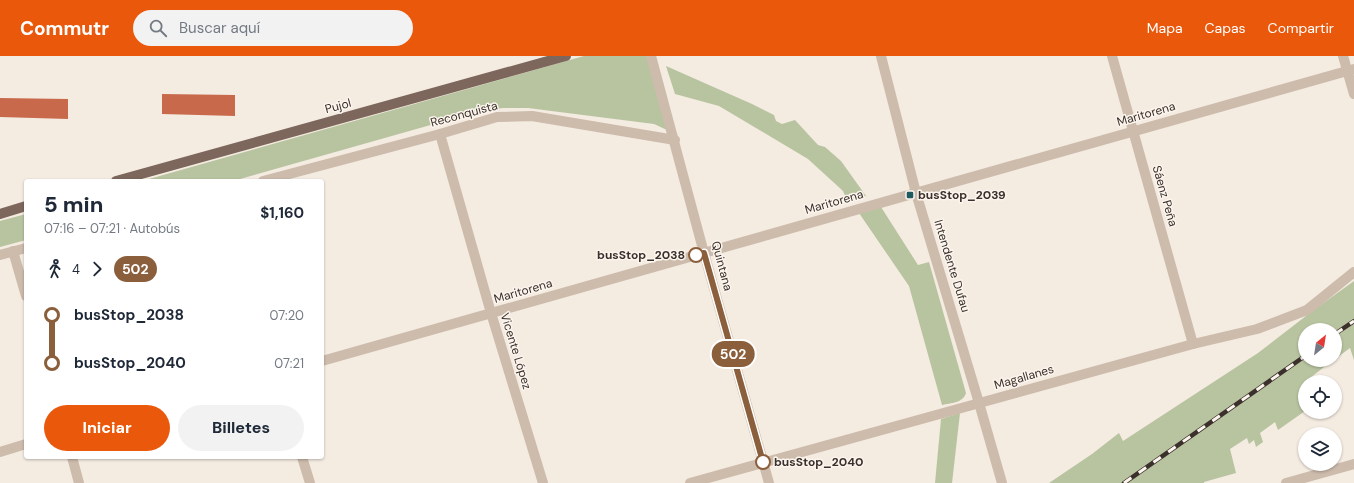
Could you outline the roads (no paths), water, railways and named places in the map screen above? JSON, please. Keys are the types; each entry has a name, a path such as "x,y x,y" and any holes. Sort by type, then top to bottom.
{"main road":[{"name":"Pujol","path":"123,179 566,56"},
{"path":"0,214 24,207"}],"street":[{"name":"Quintana","path":"651,56 675,140 704,253 769,483"},
{"name":"Intendente Dufau","path":"881,56 916,193 1002,483"},
{"name":"Sáenz Peña","path":"1112,56 1193,344"},
{"path":"1343,56 1351,70 1354,94"},
{"name":"Maritorena","path":"324,360 1351,70"},
{"name":"Reconquista","path":"271,179 498,117 532,116 675,140"},
{"name":"Vicente López","path":"440,134 491,313 543,483"},
{"path":"0,255 24,248"},
{"path":"13,251 24,289"},
{"name":"Magallanes","path":"690,483 1193,344 1257,329 1307,310 1354,272"},
{"path":"0,452 24,445"},
{"path":"73,459 79,483"},
{"path":"303,459 310,483"},
{"path":"1286,483 1354,464"}],"railway":[{"path":"1342,329 1354,321"},
{"path":"1124,483 1298,361"}],"place":[{"name":"busStop_2039","path":"910,195"},
{"name":"busStop_2038","path":"696,255"},
{"name":"busStop_2040","path":"763,462"}]}
